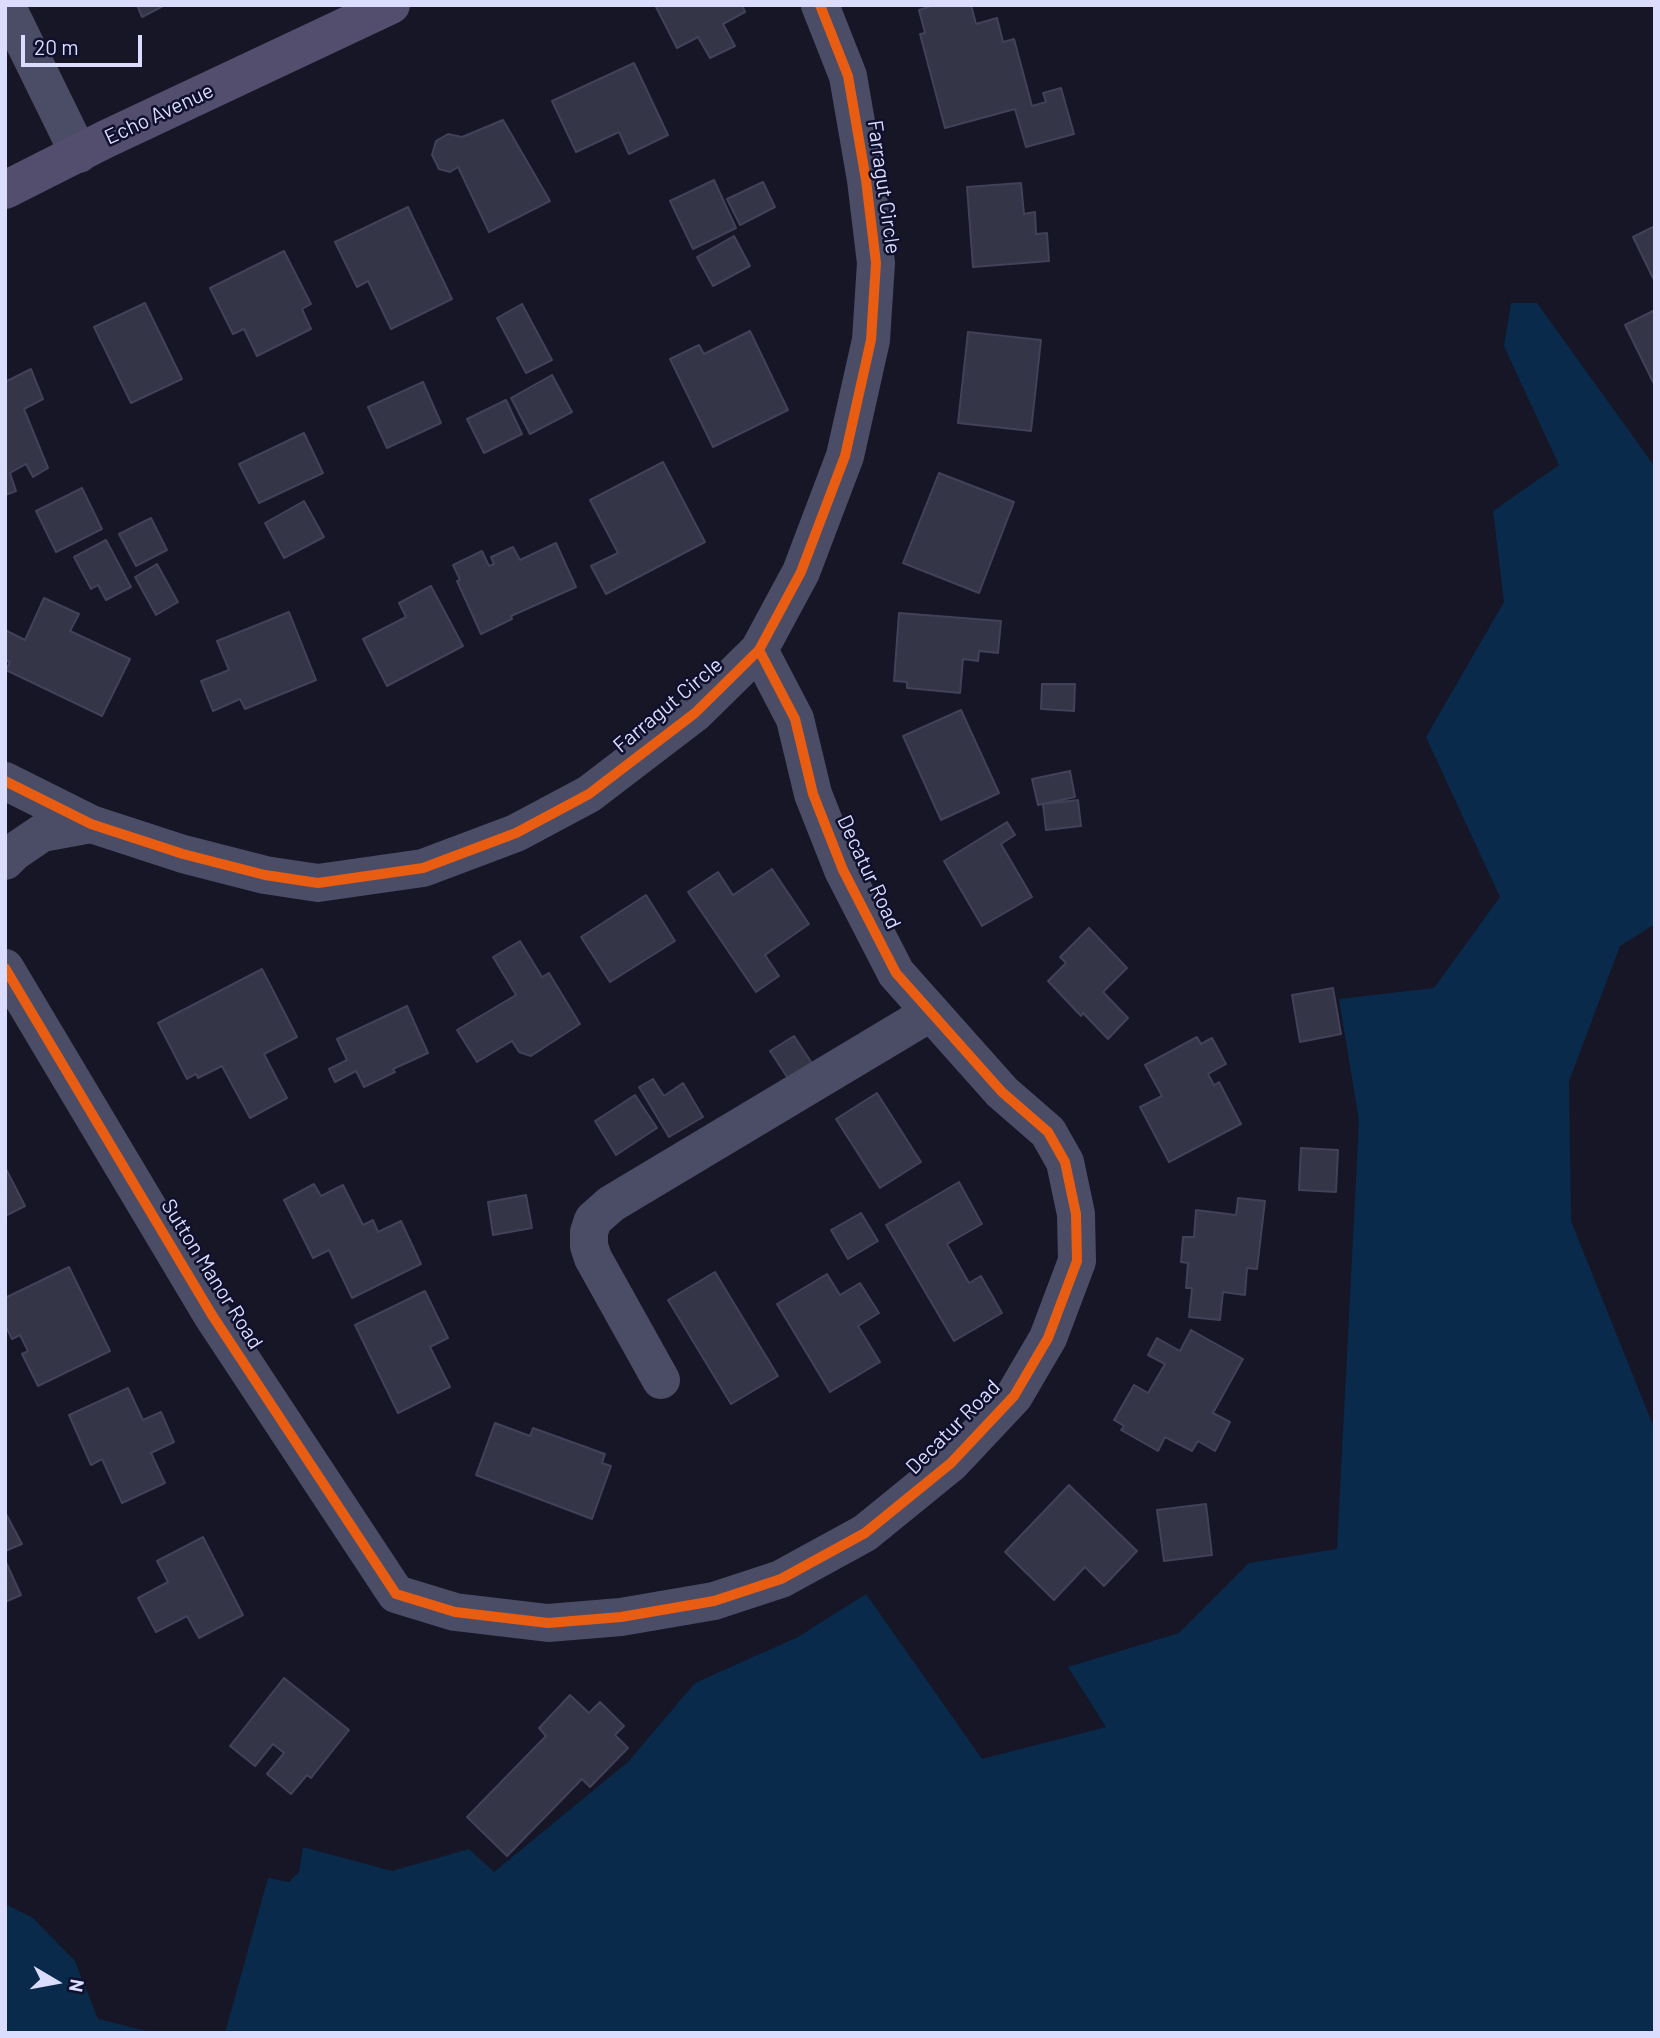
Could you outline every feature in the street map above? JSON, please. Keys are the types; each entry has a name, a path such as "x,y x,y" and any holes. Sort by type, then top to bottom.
{"main road":[{"name":"Echo Avenue","path":"5,190 119,133 391,5"}],"street":[{"path":"6,5 79,154"},
{"name":"Farragut Circle","path":"5,781 91,824 183,854 265,875 318,883 423,868 516,833 589,794 695,713 759,650 801,572 845,456 871,340 876,262 866,180 848,76 820,5"},
{"name":"Decatur Road","path":"396,1594 455,1612 548,1623 621,1617 714,1601 781,1579 865,1533 951,1463 1014,1396 1048,1338 1077,1261 1076,1214 1065,1162 1048,1132 1002,1092 896,973 843,870 813,794 795,719 759,650"},
{"name":"Farragut Circle","path":"5,861 41,833 91,824"},
{"name":"Sutton Manor Road","path":"5,968 212,1315 396,1594"},
{"path":"661,1380 593,1258 589,1246 589,1232 593,1220 611,1204 930,1013"}],"water":[{"path":"1511,303 1537,303 1655,467 1655,924 1620,946 1569,1081 1571,1221 1655,1430 1655,2033 225,2033 268,1878 289,1882 299,1872 303,1847 392,1871 469,1849 494,1872 628,1762 695,1683 798,1637 866,1594 982,1759 1106,1727 1068,1667 1179,1633 1249,1563 1337,1549 1359,1121 1339,999 1434,988 1500,897 1426,737 1504,602 1493,511 1559,465 1504,346"},
{"path":"5,1904 33,1918 75,1961 98,2019 155,2033 5,2033"}],"building":[{"path":"137,5 165,5 142,17"},
{"path":"655,5 742,5 745,12 723,24 735,46 710,58 698,37 677,48"},
{"path":"935,5 971,5 976,24 997,18 1003,42 1014,39 1032,106 1046,102 1043,93 1061,88 1074,134 1026,147 1015,109 945,128 920,34 925,33 919,10"},
{"path":"634,63 668,135 629,154 619,132 576,152 552,101"},
{"path":"503,120 550,201 489,232 458,167 450,172 439,169 432,155 436,141 448,134 462,137"},
{"path":"714,180 736,228 693,249 670,201"},
{"path":"763,182 775,207 740,225 727,199"},
{"path":"1021,183 1024,214 1035,212 1036,234 1047,233 1049,261 973,267 967,187"},
{"path":"408,207 452,299 391,329 368,281 357,287 335,242"},
{"path":"1655,226 1655,282 1633,237"},
{"path":"734,236 750,266 713,286 697,257"},
{"path":"284,251 311,304 302,309 311,329 257,356 244,329 233,334 210,288"},
{"path":"145,303 182,379 131,403 94,327"},
{"path":"522,304 552,360 526,373 497,318"},
{"path":"1655,310 1655,386 1625,325"},
{"path":"750,331 788,410 713,447 670,359 699,345 704,354"},
{"path":"968,332 1041,340 1031,431 958,423"},
{"path":"31,369 43,399 24,409 48,468 33,477 26,464 10,473 16,491 5,495 5,382"},
{"path":"552,375 572,412 530,434 511,398"},
{"path":"423,382 441,423 387,448 368,407"},
{"path":"506,400 522,434 484,453 467,419"},
{"path":"304,433 323,473 259,503 239,464"},
{"path":"663,462 705,542 606,594 591,566 618,553 590,500"},
{"path":"939,473 1014,502 979,593 903,563"},
{"path":"82,488 102,529 56,552 36,511"},
{"path":"304,501 324,537 284,558 265,523"},
{"path":"151,518 167,550 136,566 119,534"},
{"path":"106,540 131,587 106,600 98,585 91,589 74,557"},
{"path":"556,543 576,587 511,616 512,619 481,634 457,581 460,580 453,565 482,551 489,566 494,564 491,557 513,547 520,560"},
{"path":"157,564 178,602 156,615 135,577"},
{"path":"431,586 463,646 387,686 363,639 406,617 399,603"},
{"path":"44,598 79,614 70,631 130,659 102,716 6,670 10,662 5,660 5,630 25,640"},
{"path":"289,612 316,680 245,709 240,699 213,711 201,681 229,670 217,641"},
{"path":"899,613 1001,621 998,653 979,651 978,661 963,659 960,693 907,688 907,682 894,681"},
{"path":"1042,684 1075,684 1074,711 1041,709"},
{"path":"961,710 999,793 941,820 903,736"},
{"path":"1070,771 1075,797 1038,805 1032,779"},
{"path":"1078,800 1081,826 1046,830 1043,804"},
{"path":"1007,822 1015,835 1001,844 1032,897 982,926 944,861"},
{"path":"772,869 809,924 765,955 779,976 756,992 688,892 718,872 733,895"},
{"path":"646,895 675,941 610,982 581,937"},
{"path":"1089,928 1127,968 1103,992 1128,1018 1108,1039 1083,1013 1081,1016 1048,981 1066,963 1060,957"},
{"path":"520,941 542,977 549,973 580,1024 531,1056 519,1052 512,1041 477,1062 457,1030 516,995 493,957"},
{"path":"262,969 297,1037 264,1054 287,1098 250,1118 222,1066 198,1078 196,1074 187,1079 158,1023"},
{"path":"1333,988 1341,1034 1300,1042 1292,995"},
{"path":"407,1006 428,1053 393,1069 395,1072 364,1087 356,1071 335,1082 329,1069 347,1060 337,1039"},
{"path":"794,1036 815,1068 791,1083 770,1051"},
{"path":"1197,1037 1201,1044 1212,1038 1226,1064 1208,1074 1214,1085 1219,1082 1241,1124 1169,1162 1140,1107 1162,1096 1145,1065"},
{"path":"653,1079 664,1096 683,1083 703,1117 669,1137 639,1087"},
{"path":"877,1093 921,1162 880,1188 836,1119"},
{"path":"635,1095 657,1128 616,1155 595,1121"},
{"path":"1301,1148 1338,1150 1336,1192 1299,1190"},
{"path":"5,1167 25,1206 5,1216"},
{"path":"959,1182 982,1224 947,1244 969,1283 981,1276 1002,1313 954,1341 886,1225"},
{"path":"314,1184 321,1196 343,1185 363,1225 373,1220 378,1232 401,1221 421,1264 352,1298 329,1250 313,1258 284,1200"},
{"path":"526,1195 532,1228 493,1235 488,1202"},
{"path":"1238,1198 1265,1201 1257,1269 1247,1268 1245,1295 1223,1292 1220,1320 1189,1317 1192,1288 1186,1288 1188,1263 1181,1262 1183,1237 1194,1237 1196,1210 1236,1215"},
{"path":"861,1213 878,1241 848,1259 831,1230"},
{"path":"69,1267 110,1351 38,1386 22,1354 28,1351 20,1335 12,1339 5,1325 5,1298"},
{"path":"715,1272 778,1376 731,1404 668,1300"},
{"path":"827,1274 840,1295 860,1283 879,1313 858,1326 880,1362 830,1392 777,1304"},
{"path":"425,1291 448,1338 430,1347 450,1387 398,1413 355,1325"},
{"path":"1191,1330 1243,1359 1213,1413 1230,1422 1215,1451 1198,1441 1192,1451 1165,1437 1158,1451 1121,1430 1124,1426 1114,1420 1134,1385 1148,1393 1165,1364 1148,1355 1157,1338 1180,1351"},
{"path":"128,1388 143,1420 161,1412 174,1442 151,1453 165,1483 122,1503 102,1459 91,1465 69,1415"},
{"path":"495,1423 530,1436 533,1428 605,1454 602,1463 611,1466 592,1519 476,1475"},
{"path":"1069,1485 1137,1551 1104,1586 1085,1567 1054,1600 1005,1552"},
{"path":"1206,1504 1212,1555 1164,1561 1157,1510"},
{"path":"5,1512 22,1544 5,1551"},
{"path":"203,1537 243,1615 199,1638 187,1616 156,1632 138,1598 168,1582 157,1561"},
{"path":"5,1560 21,1595 5,1602"},
{"path":"284,1678 349,1730 311,1778 307,1775 291,1794 267,1774 284,1753 273,1744 255,1766 230,1746"},
{"path":"570,1695 589,1713 600,1702 624,1726 615,1735 628,1748 590,1787 582,1779 507,1856 467,1817 546,1736 539,1728"}],"cycle path":[{"path":"5,781 91,824 183,854 265,875 318,883 423,868 516,833 589,794 695,713 759,650 801,572 845,456 871,340 876,263 866,180 848,76 820,5"},
{"path":"5,968 212,1315 396,1594 455,1612 548,1623 621,1617 714,1601 781,1579 865,1533 951,1463 1014,1396 1048,1338 1077,1261 1076,1214 1065,1162 1048,1132 1002,1092 896,973 843,870 813,794 795,719 759,650"}]}
